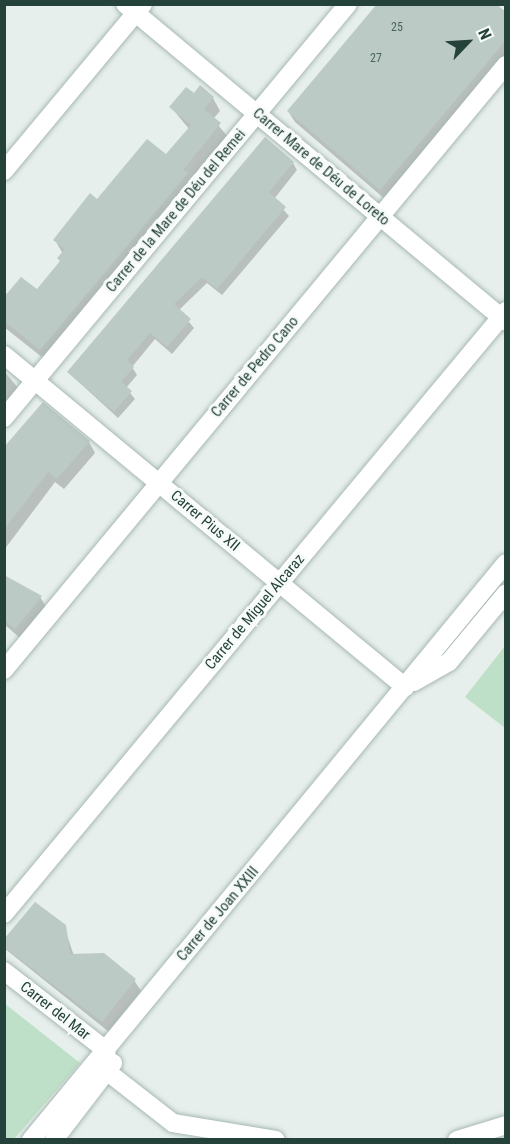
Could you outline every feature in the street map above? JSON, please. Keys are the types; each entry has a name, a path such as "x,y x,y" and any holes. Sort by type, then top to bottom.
{"street":[{"name":"Carrer de la Mare de Déu del Remei","path":"4,418 348,4"},
{"name":"Carrer Mare de Déu de Loreto","path":"135,7 257,114 504,316"},
{"path":"4,171 135,7"},
{"name":"Carrer de Pedro Cano","path":"4,670 506,65"},
{"name":"Carrer de Miguel Alcaraz","path":"4,914 504,316"},
{"name":"Carrer Pius XII","path":"4,355 405,687"},
{"name":"Carrer de Joan XXIII","path":"31,1140 506,563"},
{"name":"Carrer de Joan XXIII","path":"405,687 448,662 506,593"},
{"name":"Carrer del Mar","path":"4,971 106,1050"},
{"path":"54,1140 109,1073 131,1018"},
{"path":"106,1050 109,1073 172,1123 276,1140"},
{"path":"457,1140 506,1125"}],"green space":[{"path":"505,646 505,728 465,697"},
{"path":"4,1003 80,1063 14,1139 5,1139"}],"building":[{"path":"377,4 496,4 506,12 506,40 380,190 287,111"},
{"path":"200,85 214,97 204,109 221,123 183,170 188,173 40,350 4,321 4,297 21,277 37,289 60,261 57,258 65,249 53,240 90,193 97,199 147,139 166,154 191,125 169,107 186,87 194,93"},
{"path":"265,137 294,162 269,192 286,207 217,289 202,277 174,304 191,319 167,347 150,333 127,360 134,367 121,382 132,391 114,412 67,372"},
{"path":"43,402 90,441 57,479 48,472 4,530 4,447"},
{"path":"4,575 42,596 15,629 4,620"},
{"path":"35,902 66,925 70,954 104,953 136,979 102,1022 4,947 4,939"}]}
